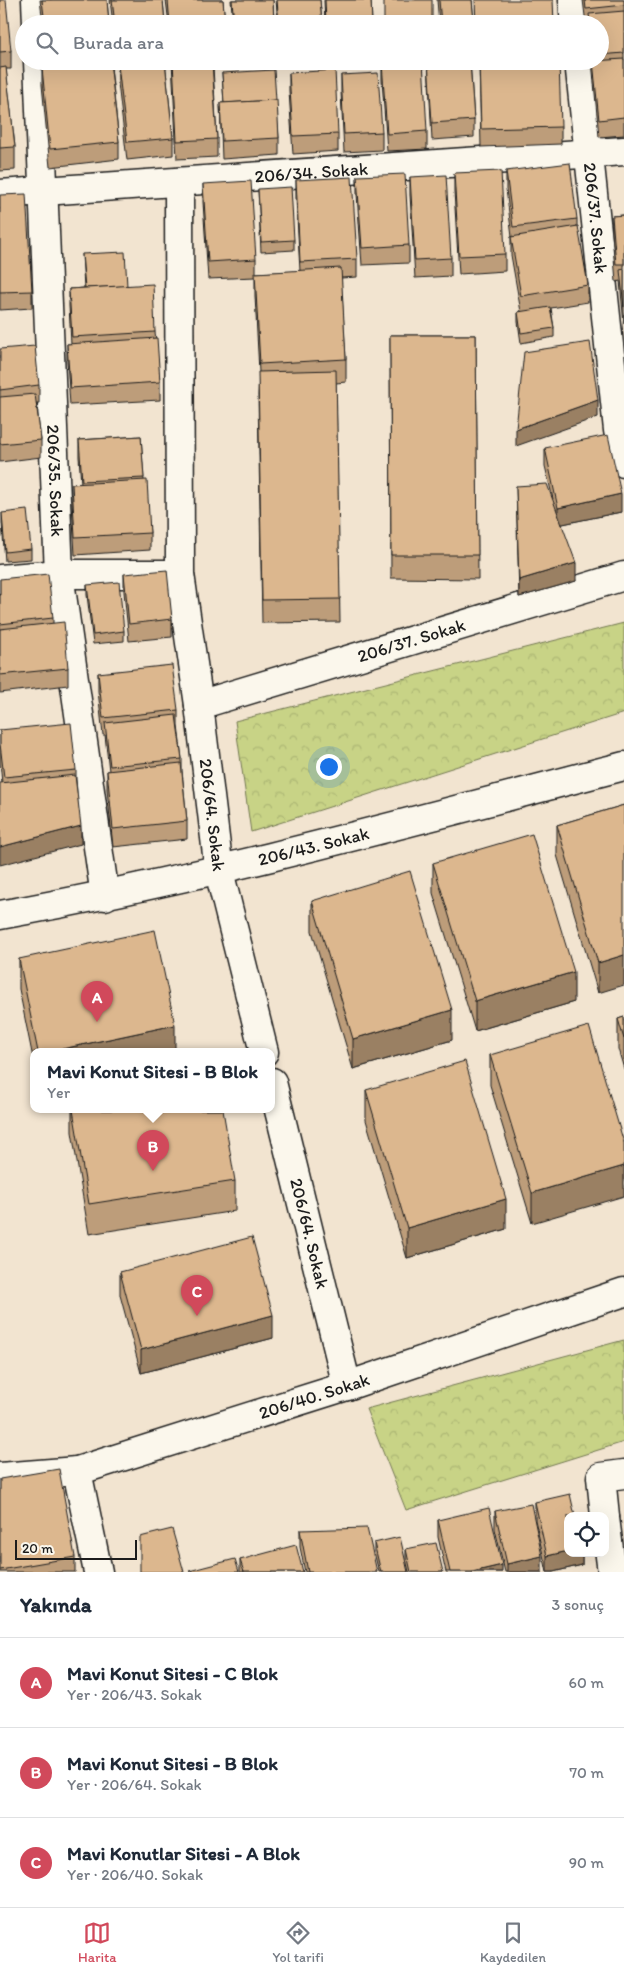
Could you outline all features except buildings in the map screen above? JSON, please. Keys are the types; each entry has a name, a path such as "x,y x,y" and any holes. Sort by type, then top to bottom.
{"street":[{"path":"36,0 37,15"},
{"path":"573,0 574,15"},
{"name":"206/35. Sokak","path":"38,70 59,574 105,896"},
{"name":"206/37. Sokak","path":"580,70 624,463"},
{"name":"206/34. Sokak","path":"0,194 588,155 624,151"},
{"name":"206/64. Sokak","path":"180,182 180,574 199,705 219,871 263,1048"},
{"path":"0,579 59,574 180,574"},
{"name":"206/37. Sokak","path":"199,705 624,576"},
{"name":"206/43. Sokak","path":"0,915 105,896 219,871 624,766"},
{"name":"206/64. Sokak","path":"275,1094 347,1386"},
{"name":"206/40. Sokak","path":"0,1477 77,1471 347,1386 624,1292"},
{"path":"77,1471 98,1572"},
{"path":"604,1512 600,1478 624,1474"},
{"path":"609,1548 612,1572"}],"green space":[{"path":"624,623 624,713 251,832 235,721"},
{"path":"624,1340 624,1442 406,1510 366,1409"}],"place":[{"name":"Mavi Konut Sitesi - C Blok","path":"97,1022"},
{"name":"Mavi Konut Sitesi - B Blok","path":"153,1171"},
{"name":"Mavi Konutlar Sitesi - A Blok","path":"197,1316"}]}
